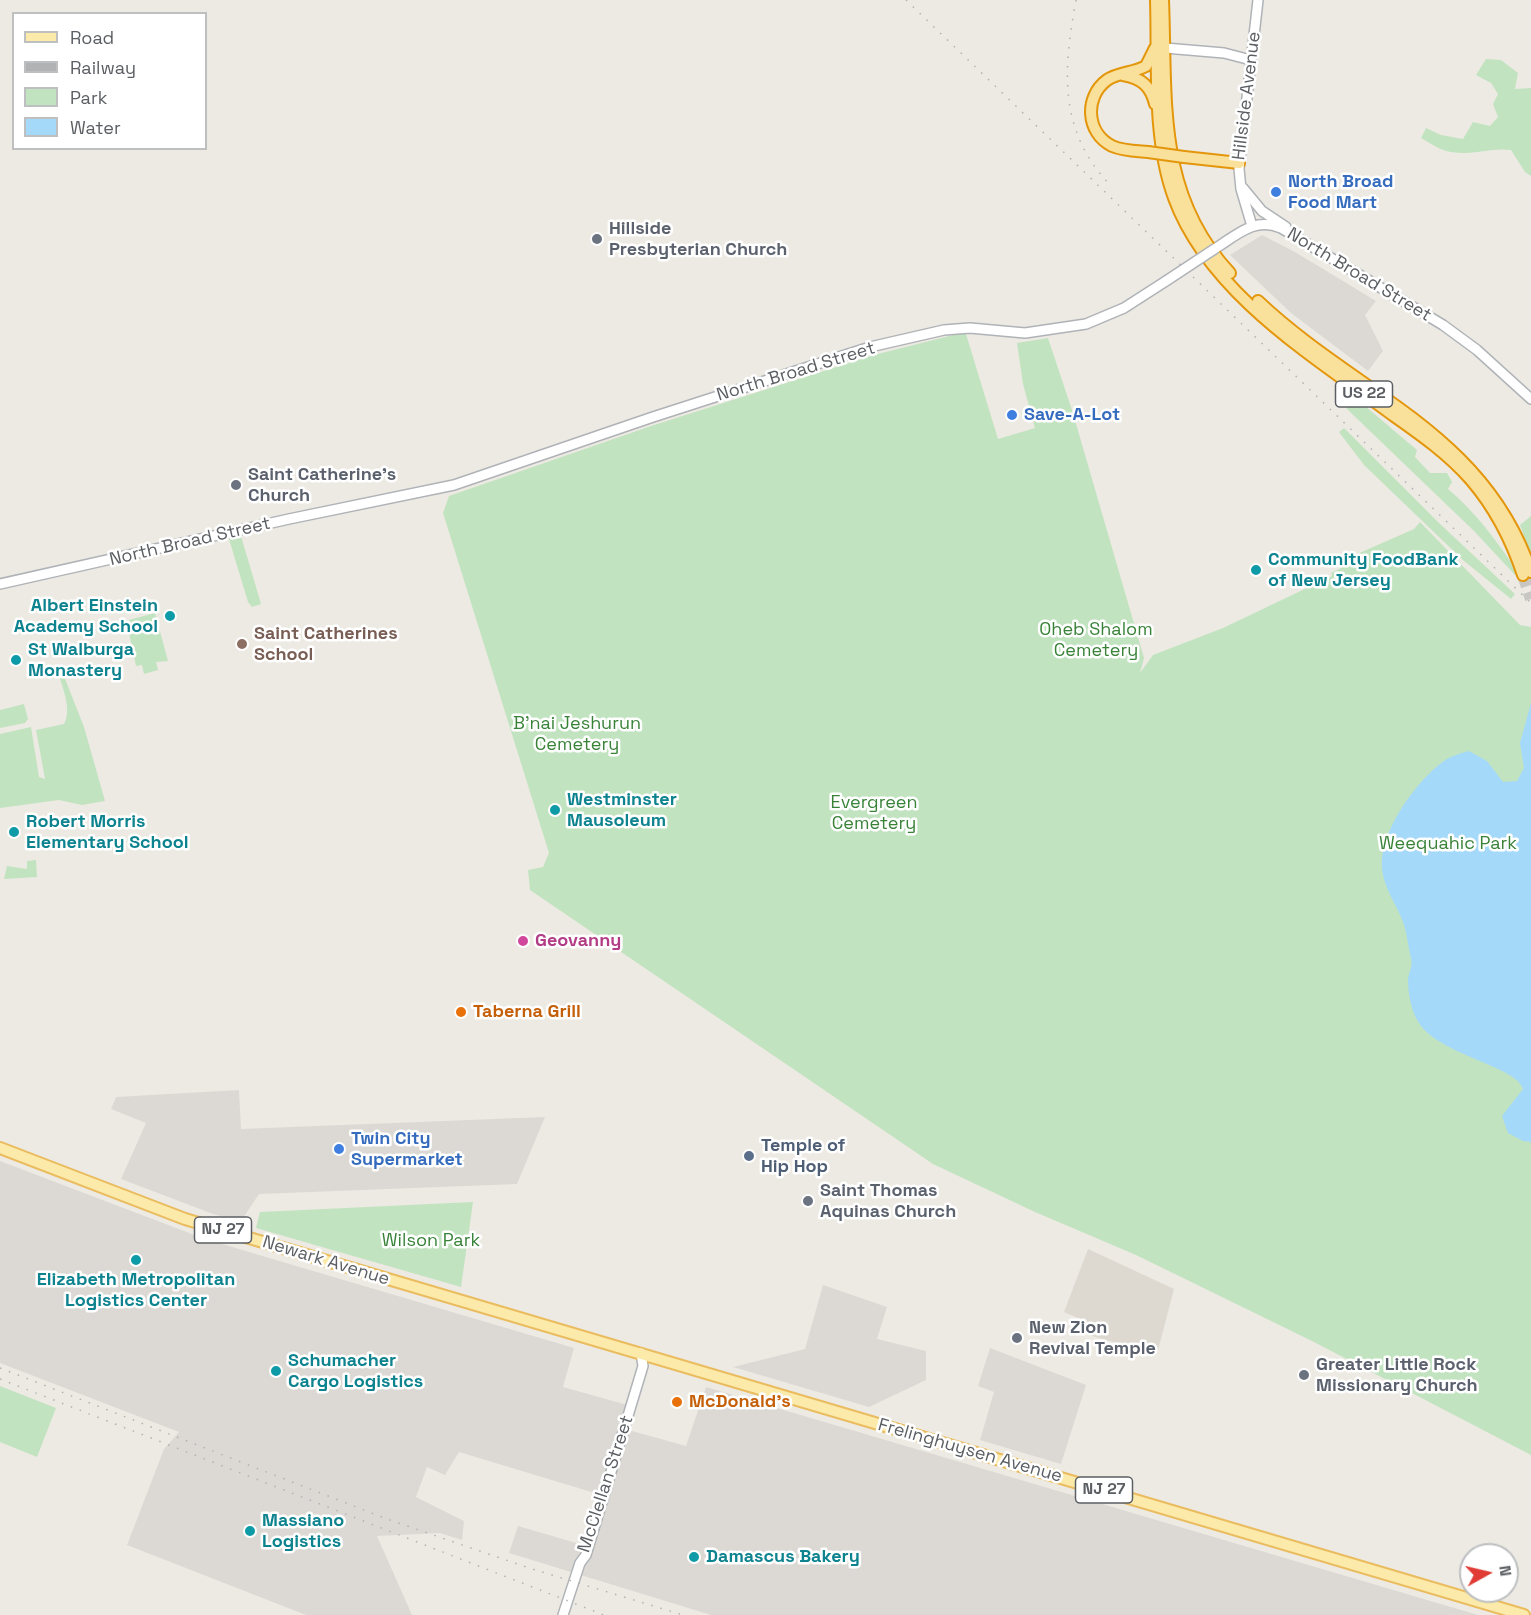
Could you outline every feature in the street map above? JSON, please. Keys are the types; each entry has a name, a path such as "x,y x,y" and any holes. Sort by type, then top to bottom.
{"highway":[{"name":"US 22","path":"1156,0 1161,136 1167,177 1177,207 1191,235 1216,269 1293,341 1456,464 1496,514 1527,573"},
{"name":"US 22","path":"1163,0 1168,137 1173,170 1187,210 1207,245 1229,273 1277,318 1443,441 1467,463 1501,506 1517,535 1527,573"},
{"path":"1157,39 1148,64 1107,80 1096,93 1091,111 1092,123 1100,137 1113,146 1239,163"},
{"path":"1120,75 1138,79 1150,90 1161,136"}],"main road":[{"name":"Hillside Avenue","path":"1252,226 1240,182 1239,163 1258,0"},
{"path":"1165,48 1224,53 1251,60"},
{"path":"1240,182 1262,211 1281,222 1294,235"},
{"name":"North Broad Street","path":"0,584 289,519 454,485 653,417 870,347 944,330 970,328 1024,333 1086,324 1124,308 1252,226 1270,224 1294,235 1443,325 1477,350 1531,399"},
{"name":"Newark Avenue","path":"0,1148 185,1219 451,1299"},
{"name":"Frelinghuysen Avenue","path":"451,1299 641,1353 1524,1615"},
{"name":"McClellan Street","path":"563,1615 580,1563 586,1555 643,1366 641,1353"}],"shaded area":[{"path":"1262,235 1295,252 1376,301 1365,315 1383,351 1368,371 1291,313 1230,255"},
{"path":"239,1090 241,1129 545,1117 517,1184 259,1194 241,1221 213,1214 121,1179 146,1123 111,1109 116,1097"},
{"path":"0,1161 205,1239 574,1348 563,1387 631,1406 625,1429 686,1446 706,1387 1478,1615 711,1615 509,1553 518,1526 590,1547 608,1497 459,1452 445,1475 427,1467 416,1497 464,1521 462,1540 440,1533 377,1536 412,1615 306,1615 127,1545 164,1449 179,1432 0,1363"},
{"path":"1088,1249 1174,1289 1157,1354 1085,1333 1087,1322 1064,1312"},
{"path":"823,1285 887,1307 877,1339 926,1351 926,1380 869,1407 733,1367 805,1349"},
{"path":"990,1348 1086,1385 1061,1464 980,1440 994,1392 978,1386"}],"green space":[{"path":"1486,59 1501,60 1518,73 1515,89 1531,88 1531,176 1525,172 1511,150 1451,152 1421,138 1426,128 1441,135 1463,139 1473,122 1490,126 1498,117 1493,104 1498,94 1491,83 1476,75"},
{"path":"957,334 966,334 998,439 1035,428 1023,384 1017,343 1048,338 1072,410 1144,658 1140,673 1153,655 1223,628 1332,576 1331,573 1341,568 1339,562 1414,529 1420,522 1520,625 1531,627 1531,1455 1312,1341 1136,1255 1035,1212 933,1164 530,890 528,870 543,867 549,853 443,513 449,496 651,426 874,355"},
{"path":"1346,390 1417,450 1415,457 1430,473 1447,473 1452,482 1448,489 1486,528 1518,572 1515,575 1474,531 1348,410 1337,395"},
{"path":"1344,428 1439,523 1515,594 1511,599 1464,561 1364,465 1339,432"},
{"path":"1531,516 1531,555 1520,525"},
{"path":"241,536 261,604 252,607 248,602 229,539"},
{"path":"155,613 168,661 156,662 158,670 144,674 142,665 136,666 129,633 131,632 129,620"},
{"path":"59,675 64,676 84,727 105,801 82,805 59,800 0,808 0,734 31,727 39,777 45,779 36,730 64,724 67,706"},
{"path":"24,704 28,719 25,723 0,728 0,710"},
{"path":"36,860 37,877 4,879 7,866 27,869 27,861"},
{"name":"Wilson Park","path":"473,1202 461,1287 256,1228 260,1212"},
{"path":"0,1386 56,1408 37,1457 0,1442"}],"water":[{"name":"Weequahic Park","path":"1531,703 1531,1142 1523,1141 1508,1133 1502,1116 1523,1089 1518,1081 1493,1066 1443,1044 1429,1034 1416,1018 1409,990 1411,961 1406,931 1385,882 1382,868 1386,839 1401,808 1422,781 1447,759 1469,751 1487,761 1503,782 1517,781 1524,768 1520,743"}],"tunnel":[{"path":"1523,575 1531,599"}],"railway":[{"path":"906,0 1531,603"},
{"path":"1076,0 1067,76 1073,122 1094,166 1112,187"},
{"path":"0,1368 387,1519 529,1568 683,1615"},
{"path":"0,1379 604,1615"}],"place":[{"name":"North Broad Food Mart","path":"1276,192"},
{"name":"Hillside Presbyterian Church","path":"597,239"},
{"name":"Save-A-Lot","path":"1012,415"},
{"name":"Saint Catherine's Church","path":"236,485"},
{"name":"Community FoodBank of New Jersey","path":"1256,570"},
{"name":"Albert Einstein Academy School","path":"170,616"},
{"name":"Saint Catherines School","path":"242,644"},
{"name":"St Walburga Monastery","path":"16,660"},
{"name":"Westminster Mausoleum","path":"555,810"},
{"name":"Robert Morris Elementary School","path":"14,832"},
{"name":"Geovanny","path":"523,941"},
{"name":"Taberna Grill","path":"461,1012"},
{"name":"Twin City Supermarket","path":"339,1149"},
{"name":"Temple of Hip Hop","path":"749,1156"},
{"name":"Saint Thomas Aquinas Church","path":"808,1201"},
{"name":"Elizabeth Metropolitan Logistics Center","path":"136,1260"},
{"name":"New Zion Revival Temple","path":"1017,1338"},
{"name":"Schumacher Cargo Logistics","path":"276,1371"},
{"name":"Greater Little Rock Missionary Church","path":"1304,1375"},
{"name":"McDonald's","path":"677,1402"},
{"name":"Massiano Logistics","path":"250,1531"},
{"name":"Damascus Bakery","path":"694,1557"}],"park label":[{"name":"Oheb Shalom Cemetery","path":"1096,640"},
{"name":"B'nai Jeshurun Cemetery","path":"577,734"},
{"name":"Evergreen Cemetery","path":"874,813"}]}
